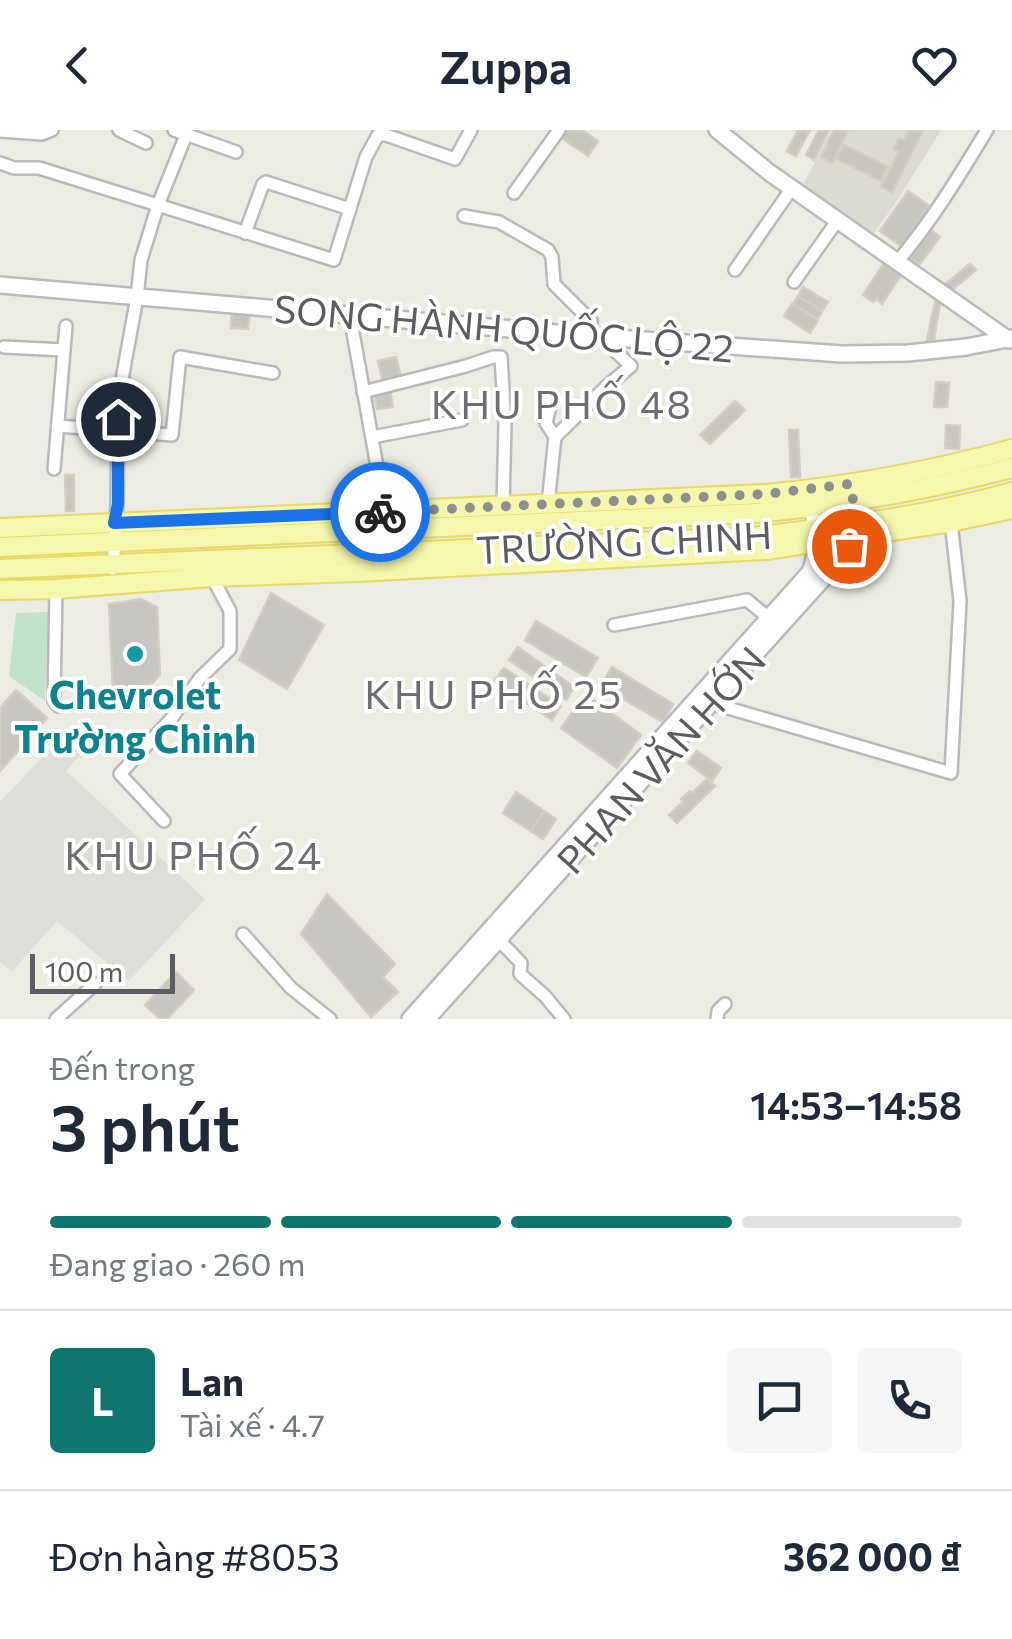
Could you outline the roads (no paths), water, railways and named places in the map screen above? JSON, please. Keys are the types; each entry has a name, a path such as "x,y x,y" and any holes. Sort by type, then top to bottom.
{"main road":[{"path":"717,130 792,188 1010,340"},
{"name":"SONG HÀNH QUỐC LỘ 22","path":"0,285 842,354 908,353 1010,340"},
{"name":"TRƯỜNG CHINH","path":"852,493 1012,450"},
{"name":"TRƯỜNG CHINH","path":"0,528 114,532 643,520 852,493 938,487 1012,468"},
{"name":"TRƯỜNG CHINH","path":"951,515 1012,492"},
{"path":"852,493 855,530"},
{"path":"811,498 816,536"},
{"name":"TRƯỜNG CHINH","path":"0,547 114,532 385,512 811,498"},
{"name":"TRƯỜNG CHINH","path":"0,569 212,577 698,555 766,550 816,536 1012,509"},
{"name":"PHAN VĂN HỚN","path":"410,1019 839,562 855,530"},
{"name":"TRƯỜNG CHINH","path":"0,590 56,589 113,573 816,536"},
{"name":"PHAN VĂN HỚN","path":"426,1019 810,572 816,536"}],"street":[{"path":"0,131 42,134 52,130"},
{"path":"119,130 146,144"},
{"path":"0,164 39,168 334,260 366,157 378,136 386,135 455,159 471,130"},
{"path":"514,193 559,130"},
{"path":"897,262 921,234 986,130"},
{"path":"113,573 123,374 140,260 180,133 236,152"},
{"path":"245,233 266,182 350,208"},
{"path":"735,270 792,188"},
{"path":"464,216 499,222 548,250 554,284 591,321 592,336"},
{"path":"794,282 838,220"},
{"path":"350,316 385,512"},
{"path":"54,469 66,326"},
{"path":"554,437 631,366 614,350 616,338"},
{"path":"4,348 64,350"},
{"path":"58,426 172,434 180,357 273,373"},
{"path":"363,392 501,358 505,424 503,506"},
{"path":"548,504 554,437 546,423 552,398"},
{"path":"372,437 462,420"},
{"path":"710,703 951,773 960,608 951,515"},
{"path":"164,821 120,774 171,720 200,678 230,649 230,611 212,577"},
{"path":"56,589 54,701 58,706"},
{"path":"614,625 746,600 770,618"},
{"path":"243,934 291,988 330,1019"},
{"path":"498,939 521,963 520,974 546,996 564,1019"},
{"path":"56,1019 95,984"},
{"path":"717,1019 725,1004"}],"place":[{"name":"Chevrolet Trường Chinh","path":"135,654"}],"district":[{"name":"KHU PHỐ 48","path":"562,402"},
{"name":"KHU PHỐ 25","path":"494,692"},
{"name":"KHU PHỐ 24","path":"194,853"}]}
